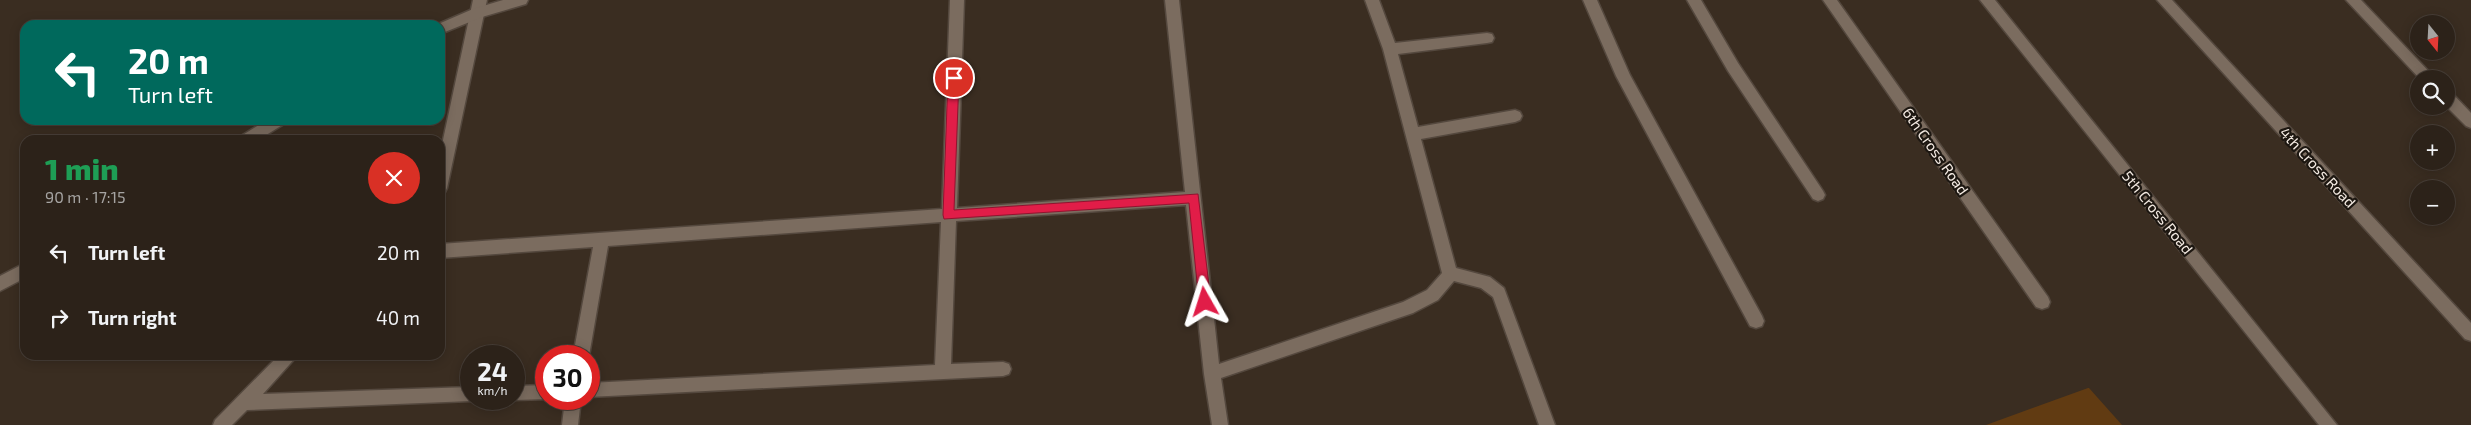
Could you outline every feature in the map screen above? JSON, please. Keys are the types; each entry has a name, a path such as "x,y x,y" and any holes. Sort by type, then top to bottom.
{"street":[{"path":"445,26 479,6 521,0"},
{"path":"943,371 957,0"},
{"path":"1172,0 1212,374 1220,425"},
{"path":"1212,374 1407,308 1430,298 1444,286 1450,273 1390,49 1372,0"},
{"path":"1590,0 1623,76 1756,321"},
{"path":"1694,0 1733,66 1818,195"},
{"name":"6th Cross Road","path":"1830,0 2042,302"},
{"name":"5th Cross Road","path":"1987,0 2330,425"},
{"name":"4th Cross Road","path":"2164,0 2471,334"},
{"path":"2353,0 2420,70"},
{"path":"445,165 479,6"},
{"path":"1390,49 1487,38"},
{"path":"2455,105 2471,122"},
{"path":"1413,134 1514,116"},
{"path":"254,135 271,125"},
{"path":"445,250 1194,198"},
{"path":"583,345 602,239"},
{"path":"0,284 20,273"},
{"path":"1450,273 1485,282 1499,293 1547,425"},
{"path":"222,425 285,360"},
{"path":"600,389 1004,369"},
{"path":"246,402 460,394"},
{"path":"570,425 572,410"}],"shaded area":[{"path":"2088,388 2122,425 1986,425"}],"route":[{"path":"954,78 948,215 1194,198 1205,302"}]}
